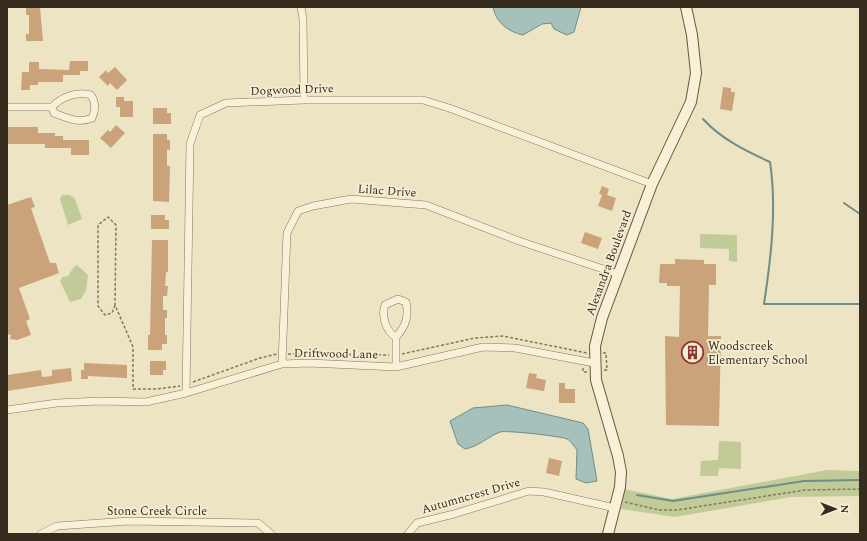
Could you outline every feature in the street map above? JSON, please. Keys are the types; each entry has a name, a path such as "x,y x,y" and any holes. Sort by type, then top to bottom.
{"street":[{"path":"301,7 303,19 304,100"},
{"name":"Alexandra Boulevard","path":"608,534 620,487 621,472 618,456 596,380 594,362 602,318 618,274 652,184 691,102 696,73 692,35 686,7"},
{"path":"7,107 52,107 58,100 82,92 91,95 94,100 95,112 92,118 85,121 75,121 54,113 52,107"},
{"name":"Dogwood Drive","path":"186,393 190,144 200,115 226,103 304,100 423,100 449,108 652,184"},
{"name":"Lilac Drive","path":"282,364 287,233 298,211 313,206 351,199 426,205 519,241 618,274"},
{"path":"396,337 392,335 385,322 382,312 385,305 398,299 406,302 409,314 402,331 396,337 396,366"},
{"name":"Driftwood Lane","path":"7,410 71,402 146,402 186,393 282,364 309,363 396,366 483,347 515,348 583,362 594,362"},
{"name":"Autumncrest Drive","path":"408,534 417,523 454,514 529,491 544,492 616,504"},
{"name":"Stone Creek Circle","path":"41,534 57,526 129,521 258,523 271,534"}],"path":[{"path":"115,305 112,313 105,315 98,306 98,225 108,217 116,225 115,305 133,347 133,389 156,389 186,384 260,358 283,354 396,355 411,353 475,338 503,336 583,352 594,362 607,370 606,353 594,362 583,372 583,352"},
{"path":"616,504 659,510 677,510 806,490 860,490"}],"green space":[{"path":"62,195 70,195 75,199 82,219 68,225 60,199"},
{"path":"700,234 737,235 737,262 729,261 729,249 700,248"},
{"path":"77,265 88,275 86,290 81,299 70,302 60,281 63,277 68,276"},
{"path":"719,441 741,442 741,469 719,468 718,476 700,476 701,461 718,460"},
{"path":"827,470 860,471 860,496 791,497 675,517 621,509 624,489 672,499"}],"water":[{"path":"493,7 581,7 574,32 567,35 554,29 551,23 542,24 523,35 513,32 504,26 497,18"},
{"path":"507,405 583,423 588,429 597,481 586,483 576,479 577,450 567,439 533,434 500,432 470,448 465,449 458,444 450,421 473,408"}],"building":[{"path":"26,7 40,7 43,41 26,41 26,34 29,34 29,15 26,15"},
{"path":"70,61 88,61 88,71 80,71 80,75 63,75 63,82 38,82 38,85 30,85 30,90 21,90 22,72 29,72 29,62 39,62 39,69 69,70"},
{"path":"115,67 127,80 117,90 110,83 108,86 99,77 106,70 108,73"},
{"path":"723,87 731,88 731,92 735,92 732,111 720,109"},
{"path":"116,97 124,97 124,101 133,101 133,117 120,117 120,107 116,107"},
{"path":"153,108 167,108 167,113 171,113 171,124 153,124"},
{"path":"116,125 125,133 111,148 100,138 108,130 110,132"},
{"path":"7,127 38,127 38,133 55,133 55,136 63,136 63,140 89,140 89,155 71,155 71,148 45,148 45,144 7,144"},
{"path":"153,134 167,134 167,140 170,140 170,150 167,150 167,166 170,166 169,202 153,201"},
{"path":"602,186 609,189 607,195 616,198 612,211 598,206 602,195 599,194"},
{"path":"31,197 35,207 31,208 50,263 56,263 59,273 19,288 30,319 26,321 31,335 17,340 10,339 11,335 7,334 7,205"},
{"path":"151,215 165,215 165,220 169,220 169,229 151,229"},
{"path":"585,232 602,238 598,249 581,243"},
{"path":"152,240 168,240 168,272 166,272 165,286 168,286 167,296 163,296 163,310 167,310 167,318 165,318 165,335 167,335 167,344 162,344 162,350 148,350 148,335 150,335"},
{"name":"Woodscreek Elementary School","path":"675,259 704,260 704,264 716,264 716,285 709,285 708,336 721,336 719,426 666,425 665,336 679,337 680,286 667,286 667,283 659,283 660,264 675,264"},
{"path":"150,361 166,361 166,370 163,370 163,375 150,375"},
{"path":"84,363 127,365 127,378 88,376 88,379 81,379 81,370 84,370"},
{"path":"71,368 72,381 7,391 7,375 41,370 42,377 52,376 52,370"},
{"path":"529,373 537,374 536,378 546,380 544,391 526,388"},
{"path":"559,383 565,383 565,389 575,389 575,403 559,403"},
{"path":"549,458 562,461 559,476 546,473"}],"waterway":[{"path":"703,119 718,133 743,149 770,162 773,215 771,251 764,304 860,304"},
{"path":"844,203 860,214"},
{"path":"637,495 673,501 804,481 860,480"}],"place":[{"name":"Woodscreek Elementary School","path":"693,353"}]}
